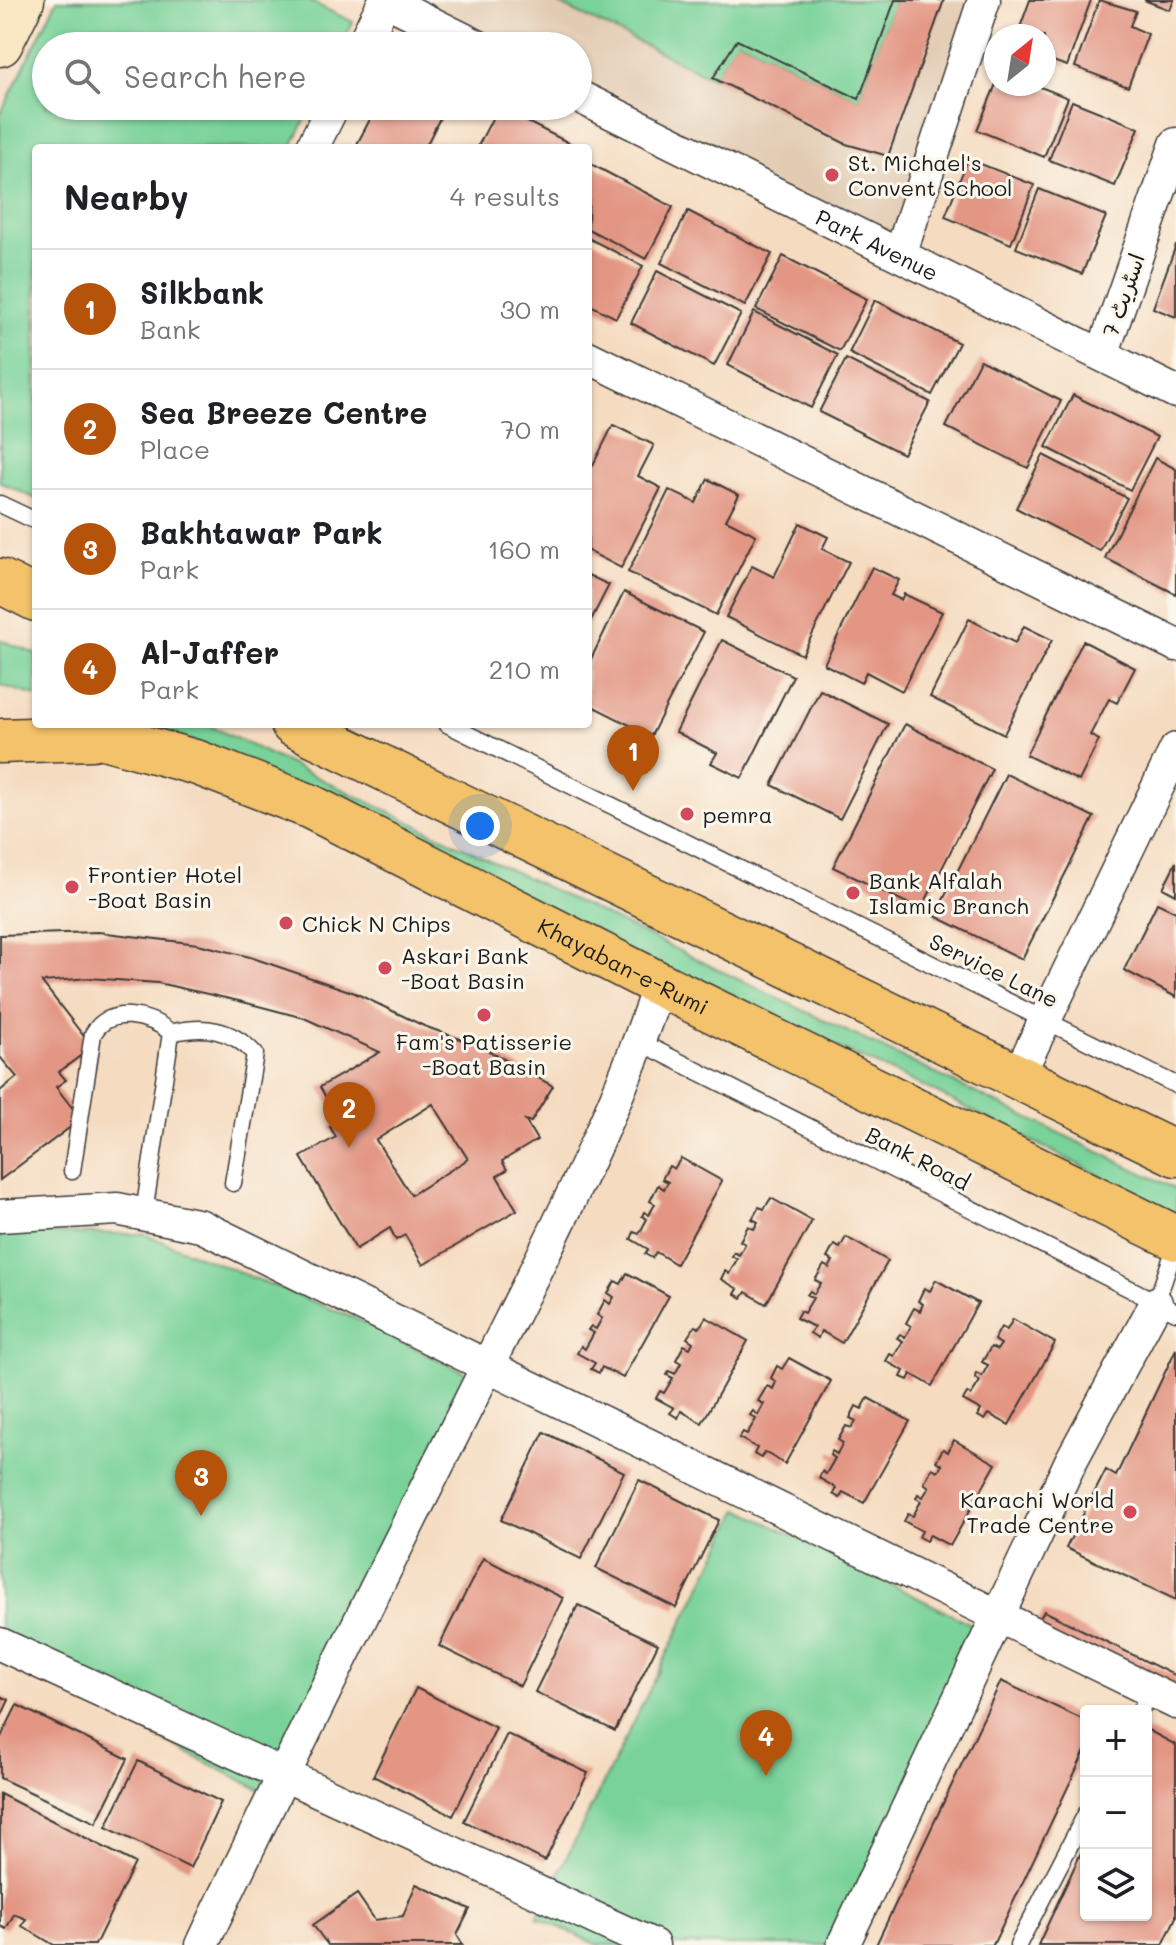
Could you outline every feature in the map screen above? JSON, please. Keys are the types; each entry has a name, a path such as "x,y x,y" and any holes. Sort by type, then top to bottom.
{"main road":[{"path":"0,581 32,597"},
{"path":"0,606 32,614"},
{"path":"0,710 32,718"},
{"name":"Khayaban-e-Rumi","path":"73,728 198,763 309,806 659,984 1176,1238"},
{"path":"301,728 1176,1154"},
{"path":"0,741 110,737"}],"street":[{"path":"0,44 22,0"},
{"path":"369,32 385,0 449,32"},
{"path":"900,255 984,0"},
{"name":"Park Avenue","path":"592,103 1176,392"},
{"path":"314,144 326,120"},
{"name":"اسٹریٹ 7","path":"1102,355 1176,144"},
{"path":"592,359 1176,645"},
{"path":"1018,1076 1176,749"},
{"path":"202,1945 283,1773 566,1206 640,1042 659,984"},
{"path":"0,1216 71,1209 144,1213 201,1226 998,1617 1155,1702"},
{"path":"843,1945 1071,1461 1166,1307"},
{"path":"0,1644 653,1945"}],"lane":[{"path":"0,504 32,519"},
{"name":"Service Lane","path":"455,728 1176,1085"},
{"path":"72,1171 93,1034 98,1025 120,1015 145,1018 171,1033 193,1028 213,1029 245,1042 255,1054 233,1183"},
{"path":"144,1213 171,1033"},
{"name":"Bank Road","path":"640,1042 1166,1307"},
{"path":"1166,1307 1176,1245"},
{"path":"1018,1945 1080,1826"}],"shaded area":[{"name":"St. Michael's Convent School","path":"385,0 984,0 900,255 592,103 592,32 450,32"}],"green space":[{"path":"57,0 307,0 353,22 348,32 41,32"},
{"path":"551,0 895,0 859,99 738,40 713,78"},
{"path":"32,50 32,120 305,120 293,144 32,144 32,497 0,482 0,115"},
{"path":"0,640 32,652 32,695 0,685"},
{"path":"154,728 214,728 1176,1189 1176,1214 927,1088 614,945 226,753"},
{"path":"0,1233 144,1234 359,1320 470,1375 266,1793 0,1657"},
{"path":"739,1509 991,1634 846,1945 598,1945 537,1917"}],"building":[{"path":"895,0 944,0 888,156 846,144 713,78 737,40 859,99"},
{"path":"1030,0 1091,0 1067,66 1056,62 1056,24 1021,24"},
{"path":"1099,0 1136,11 1130,26 1148,34 1128,87 1075,67"},
{"path":"1144,0 1174,0 1170,10"},
{"path":"1056,93 1068,98 1044,157 977,130 991,96 1056,96"},
{"path":"1072,101 1139,128 1115,186 1049,160"},
{"path":"370,120 439,120 427,144 357,144"},
{"path":"491,120 524,120 571,144 479,144"},
{"path":"968,159 1034,185 1011,244 945,217"},
{"path":"592,165 673,207 646,259 592,231"},
{"path":"1039,189 1106,216 1082,274 1016,248"},
{"path":"688,211 772,254 745,306 661,263"},
{"path":"592,240 643,266 616,318 592,306"},
{"path":"1176,245 1176,317 1153,308"},
{"path":"783,256 867,299 840,351 756,309"},
{"path":"657,271 741,314 714,366 631,323"},
{"path":"875,300 959,343 932,395 849,353"},
{"path":"754,312 838,355 811,408 728,365"},
{"path":"846,359 930,402 903,454 819,412"},
{"path":"980,360 1061,401 1028,468 946,427"},
{"path":"1073,395 1157,437 1130,490 1046,447"},
{"path":"613,425 654,445 638,476 661,488 621,568 592,553 592,467"},
{"path":"1043,455 1127,498 1100,551 1016,508"},
{"path":"1155,458 1176,469 1176,594 1105,558"},
{"path":"708,479 739,495 726,520 756,535 716,615 628,572 669,490 696,503"},
{"path":"800,523 828,537 822,549 849,562 802,655 726,617 752,566 774,577"},
{"path":"872,567 899,580 891,595 901,600 904,594 942,612 902,691 866,672 861,683 824,664"},
{"path":"592,577 609,585 592,618"},
{"path":"624,592 704,632 651,736 592,706 592,657"},
{"path":"969,619 1015,643 1024,626 1052,640 1004,734 930,697"},
{"path":"722,640 793,676 742,778 711,763 717,753 676,732"},
{"path":"1083,641 1135,668 1117,703 1109,699 1090,735 1099,740 1079,781 1026,755"},
{"path":"820,690 888,724 840,819 772,785"},
{"path":"905,724 992,769 921,910 833,867"},
{"path":"1006,774 1094,817 1022,959 935,916"},
{"path":"1176,862 1176,895 1163,888"},
{"path":"1157,903 1176,912 1176,997 1124,970"},
{"path":"98,932 198,944 250,957 355,993 424,1026 482,1047 553,1086 531,1122 525,1120 537,1140 502,1161 507,1170 497,1176 517,1210 423,1265 405,1235 396,1240 390,1228 356,1249 301,1157 336,1137 330,1127 340,1122 320,1087 380,1052 304,1018 239,1001 158,983 89,978 42,982 92,1047 59,1072 66,1080 56,1087 81,1119 0,1180 0,1091 17,1077 0,1057 0,935","holes":["433,1104 468,1159 411,1195 376,1140"]},
{"path":"681,1158 722,1181 676,1264 656,1252 652,1258 645,1254 648,1249 631,1239 634,1232 639,1234 647,1219 642,1216 644,1212 649,1215 655,1204 650,1201 658,1185 664,1189 668,1182 662,1179 669,1166 674,1169"},
{"path":"771,1198 812,1221 766,1304 746,1292 742,1298 735,1294 738,1289 721,1279 725,1271 729,1274 737,1259 732,1256 734,1252 739,1255 745,1244 740,1241 748,1226 754,1229 758,1222 752,1219 759,1207 764,1209"},
{"path":"846,1237 888,1261 842,1343 821,1331 818,1338 810,1333 814,1327 796,1318 800,1311 804,1313 813,1298 807,1295 810,1291 814,1294 821,1283 815,1280 824,1265 829,1268 833,1261 827,1258 834,1245 840,1248"},
{"path":"627,1273 669,1296 623,1378 602,1367 599,1373 591,1369 595,1363 577,1353 581,1346 585,1349 594,1333 588,1330 591,1326 596,1329 602,1318 597,1315 605,1300 610,1304 614,1297 608,1293 615,1281 621,1284"},
{"path":"936,1280 978,1303 932,1386 911,1374 908,1380 901,1377 904,1371 886,1361 890,1354 894,1356 903,1341 897,1338 900,1334 905,1337 911,1326 906,1323 914,1308 920,1311 923,1304 918,1301 924,1288 930,1291"},
{"path":"706,1317 748,1341 702,1423 681,1411 678,1418 670,1413 674,1408 656,1398 660,1391 664,1393 673,1378 667,1375 669,1371 675,1374 681,1363 676,1360 684,1345 690,1348 693,1342 687,1338"},
{"path":"1013,1319 1055,1343 1009,1425 989,1414 985,1420 978,1416 981,1410 963,1400 967,1393 971,1395 980,1381 975,1378 976,1373 982,1376 988,1365 982,1362 991,1347 997,1350 1001,1344 994,1340 1001,1327 1007,1330"},
{"name":"Karachi World Trade Centre","path":"1176,1349 1176,1600 1066,1548 1106,1470 1116,1476"},
{"path":"789,1358 831,1381 785,1464 764,1452 761,1458 754,1454 757,1448 739,1438 743,1432 747,1434 756,1419 750,1415 753,1411 758,1415 764,1404 758,1401 767,1386 773,1389 776,1382 771,1378 777,1366 782,1369"},
{"path":"868,1398 910,1421 864,1503 843,1492 840,1498 833,1494 836,1488 819,1478 822,1471 826,1474 835,1458 830,1455 832,1451 837,1454 843,1443 838,1440 846,1426 852,1428 856,1421 850,1418 856,1406 862,1409"},
{"path":"544,1432 624,1472 581,1559 501,1520"},
{"path":"954,1440 996,1464 950,1546 930,1535 926,1541 919,1537 922,1531 904,1521 908,1514 913,1516 921,1501 916,1498 918,1494 923,1497 929,1487 924,1483 932,1468 938,1471 942,1465 936,1461 943,1449 948,1452"},
{"path":"639,1480 719,1520 676,1608 596,1568"},
{"path":"483,1558 563,1598 520,1686 439,1646"},
{"path":"578,1605 658,1644 615,1731 535,1692"},
{"path":"1044,1611 1176,1676 1176,1706 1030,1635"},
{"path":"1001,1681 1080,1718 1080,1762 993,1945 876,1945"},
{"path":"416,1688 496,1728 453,1816 373,1776"},
{"path":"0,1696 9,1700 0,1719"},
{"path":"17,1705 128,1759 96,1823 0,1778 0,1739"},
{"path":"1152,1732 1176,1745 1176,1917 1163,1945 1038,1945 1080,1855 1080,1921 1152,1921"},
{"path":"507,1734 588,1773 545,1861 464,1821"},
{"path":"138,1761 221,1802 190,1868 106,1827"},
{"path":"0,1794 135,1863 95,1945 54,1945 22,1926 26,1919 14,1914 6,1929 0,1926"},
{"path":"416,1884 470,1909 457,1935 463,1945 328,1945 313,1925 357,1894 375,1920 403,1916"}],"place":[{"name":"St. Michael's Convent School","path":"832,175"},
{"name":"Silkbank","path":"633,791"},
{"name":"pemra","path":"687,814"},
{"name":"Frontier Hotel -Boat Basin","path":"72,887"},
{"name":"Bank Alfalah Islamic Branch","path":"853,893"},
{"name":"Chick N Chips","path":"286,923"},
{"name":"Askari Bank -Boat Basin","path":"385,968"},
{"name":"Fam's Patisserie -Boat Basin","path":"484,1015"},
{"name":"Sea Breeze Centre","path":"349,1148"},
{"name":"Karachi World Trade Centre","path":"1130,1512"},
{"name":"Bakhtawar Park","path":"201,1516"},
{"name":"Al-Jaffer","path":"766,1776"}]}
